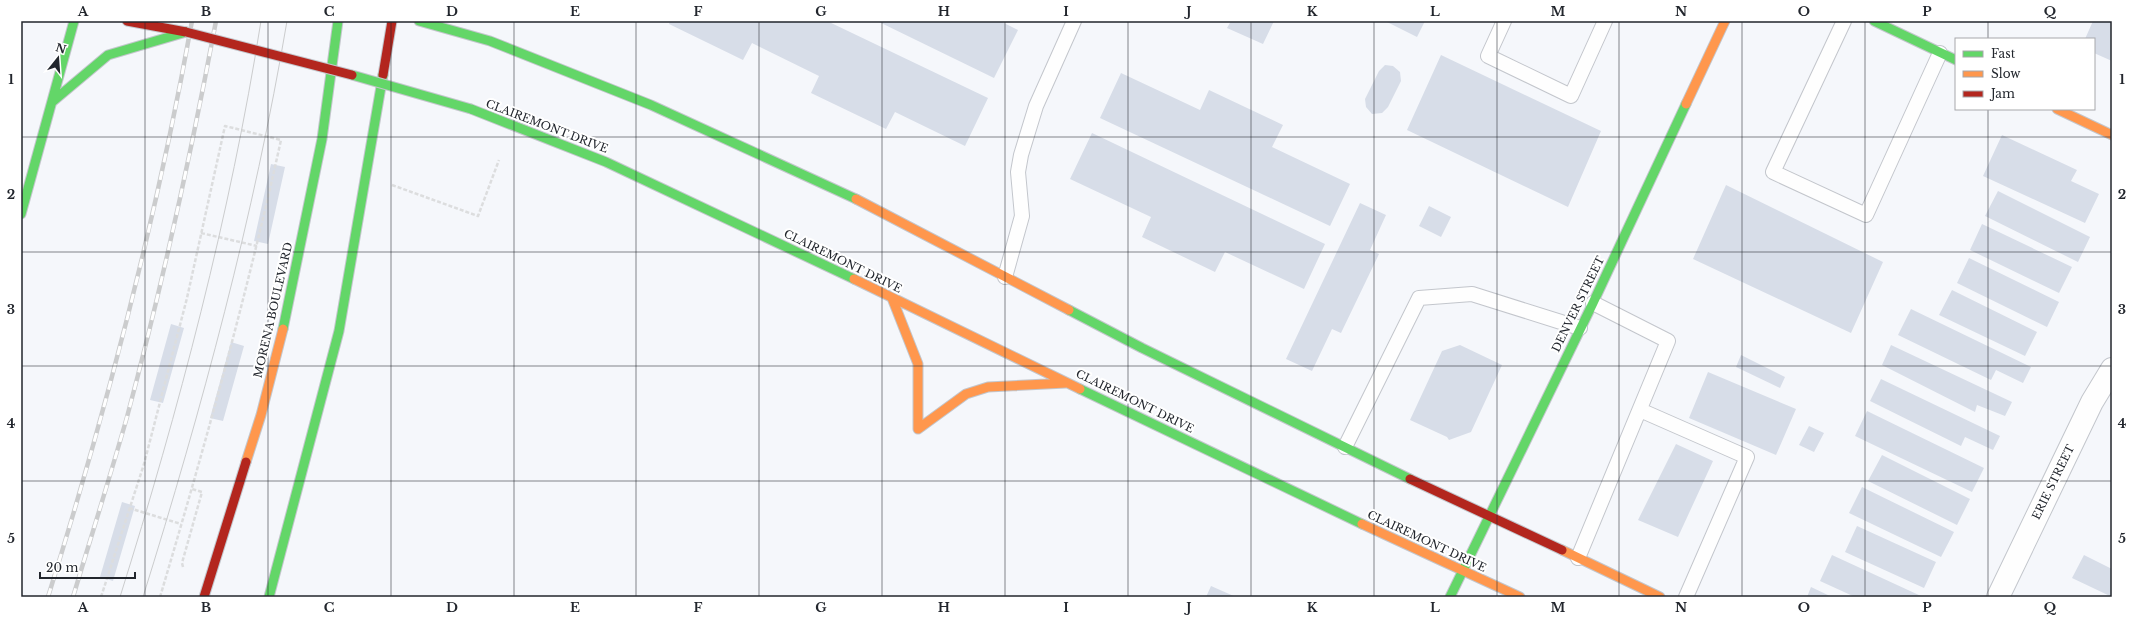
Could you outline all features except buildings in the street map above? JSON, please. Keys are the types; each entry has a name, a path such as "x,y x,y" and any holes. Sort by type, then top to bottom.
{"main road":[{"path":"21,214 74,21"},
{"name":"CLAIREMONT DRIVE","path":"127,21 186,32 291,58 471,109 606,162 821,262 892,298 1319,504 1520,597"},
{"name":"MORENA BOULEVARD","path":"204,597 261,415 283,331 322,139 338,21"},
{"path":"269,597 339,331 392,21"},
{"path":"420,21 490,41 651,105 860,201 1142,348 1448,498 1490,515 1660,597"},
{"name":"DENVER STREET","path":"1450,597 1490,515 1503,483 1592,303 1725,21"},
{"path":"1874,21 1955,60"},
{"path":"52,102 108,55 186,32"},
{"path":"2059,110 2112,135"},
{"path":"892,298 918,364 918,429 966,394 988,387 1069,383"}],"street":[{"name":"ERIE STREET","path":"1998,597 2092,402 2112,369"}],"lane":[{"path":"1005,277 1022,216 1018,172 1021,154 1036,106 1074,21"},
{"path":"1504,21 1488,56 1571,96 1605,21"},
{"path":"1844,21 1773,172 1866,215 1940,53"},
{"path":"1345,447 1419,298 1472,294 1580,328"},
{"path":"1578,558 1668,341 1592,303"},
{"path":"1640,410 1747,457 1686,597"}],"path":[{"path":"101,597 144,464 187,298 225,126 281,140 257,246 192,489 160,597"},
{"path":"364,180 389,184 478,216 499,160"},
{"path":"201,233 257,246"},
{"path":"183,571 182,563 202,492 192,489"},
{"path":"129,508 181,524"}],"tram line":[{"path":"120,597 163,455 201,312 234,167 261,21"},
{"path":"143,597 186,455 225,311 259,167 287,21"}],"railway":[{"path":"48,597 70,526 129,311 163,167 192,21"},
{"path":"73,597 127,417 152,319 186,170 216,21"}],"traffic: fast":[{"path":"21,214 74,21"},
{"path":"283,329 322,139 338,21"},
{"path":"419,21 490,41 651,105 856,199"},
{"path":"1874,21 1955,60"},
{"path":"52,102 108,55 186,32"},
{"path":"352,75 471,109"},
{"path":"269,597 339,331 383,75"},
{"path":"1450,597 1593,303 1686,104"},
{"path":"471,109 606,162 854,279"},
{"path":"1069,310 1142,348 1410,479"},
{"path":"1080,389 1362,524"}],"traffic: slow":[{"path":"1686,104 1725,21"},
{"path":"2059,110 2112,135"},
{"path":"856,199 1069,310"},
{"path":"854,279 1080,389"},
{"path":"892,298 918,364 918,429"},
{"path":"246,462 261,415 283,329"},
{"path":"918,429 966,394 988,387 1066,383"},
{"path":"1362,524 1520,597"},
{"path":"1562,550 1660,597"}],"traffic: jam":[{"path":"127,21 186,32"},
{"path":"383,75 392,21"},
{"path":"186,32 352,75"},
{"path":"204,597 246,462"},
{"path":"1410,479 1562,550"}]}
